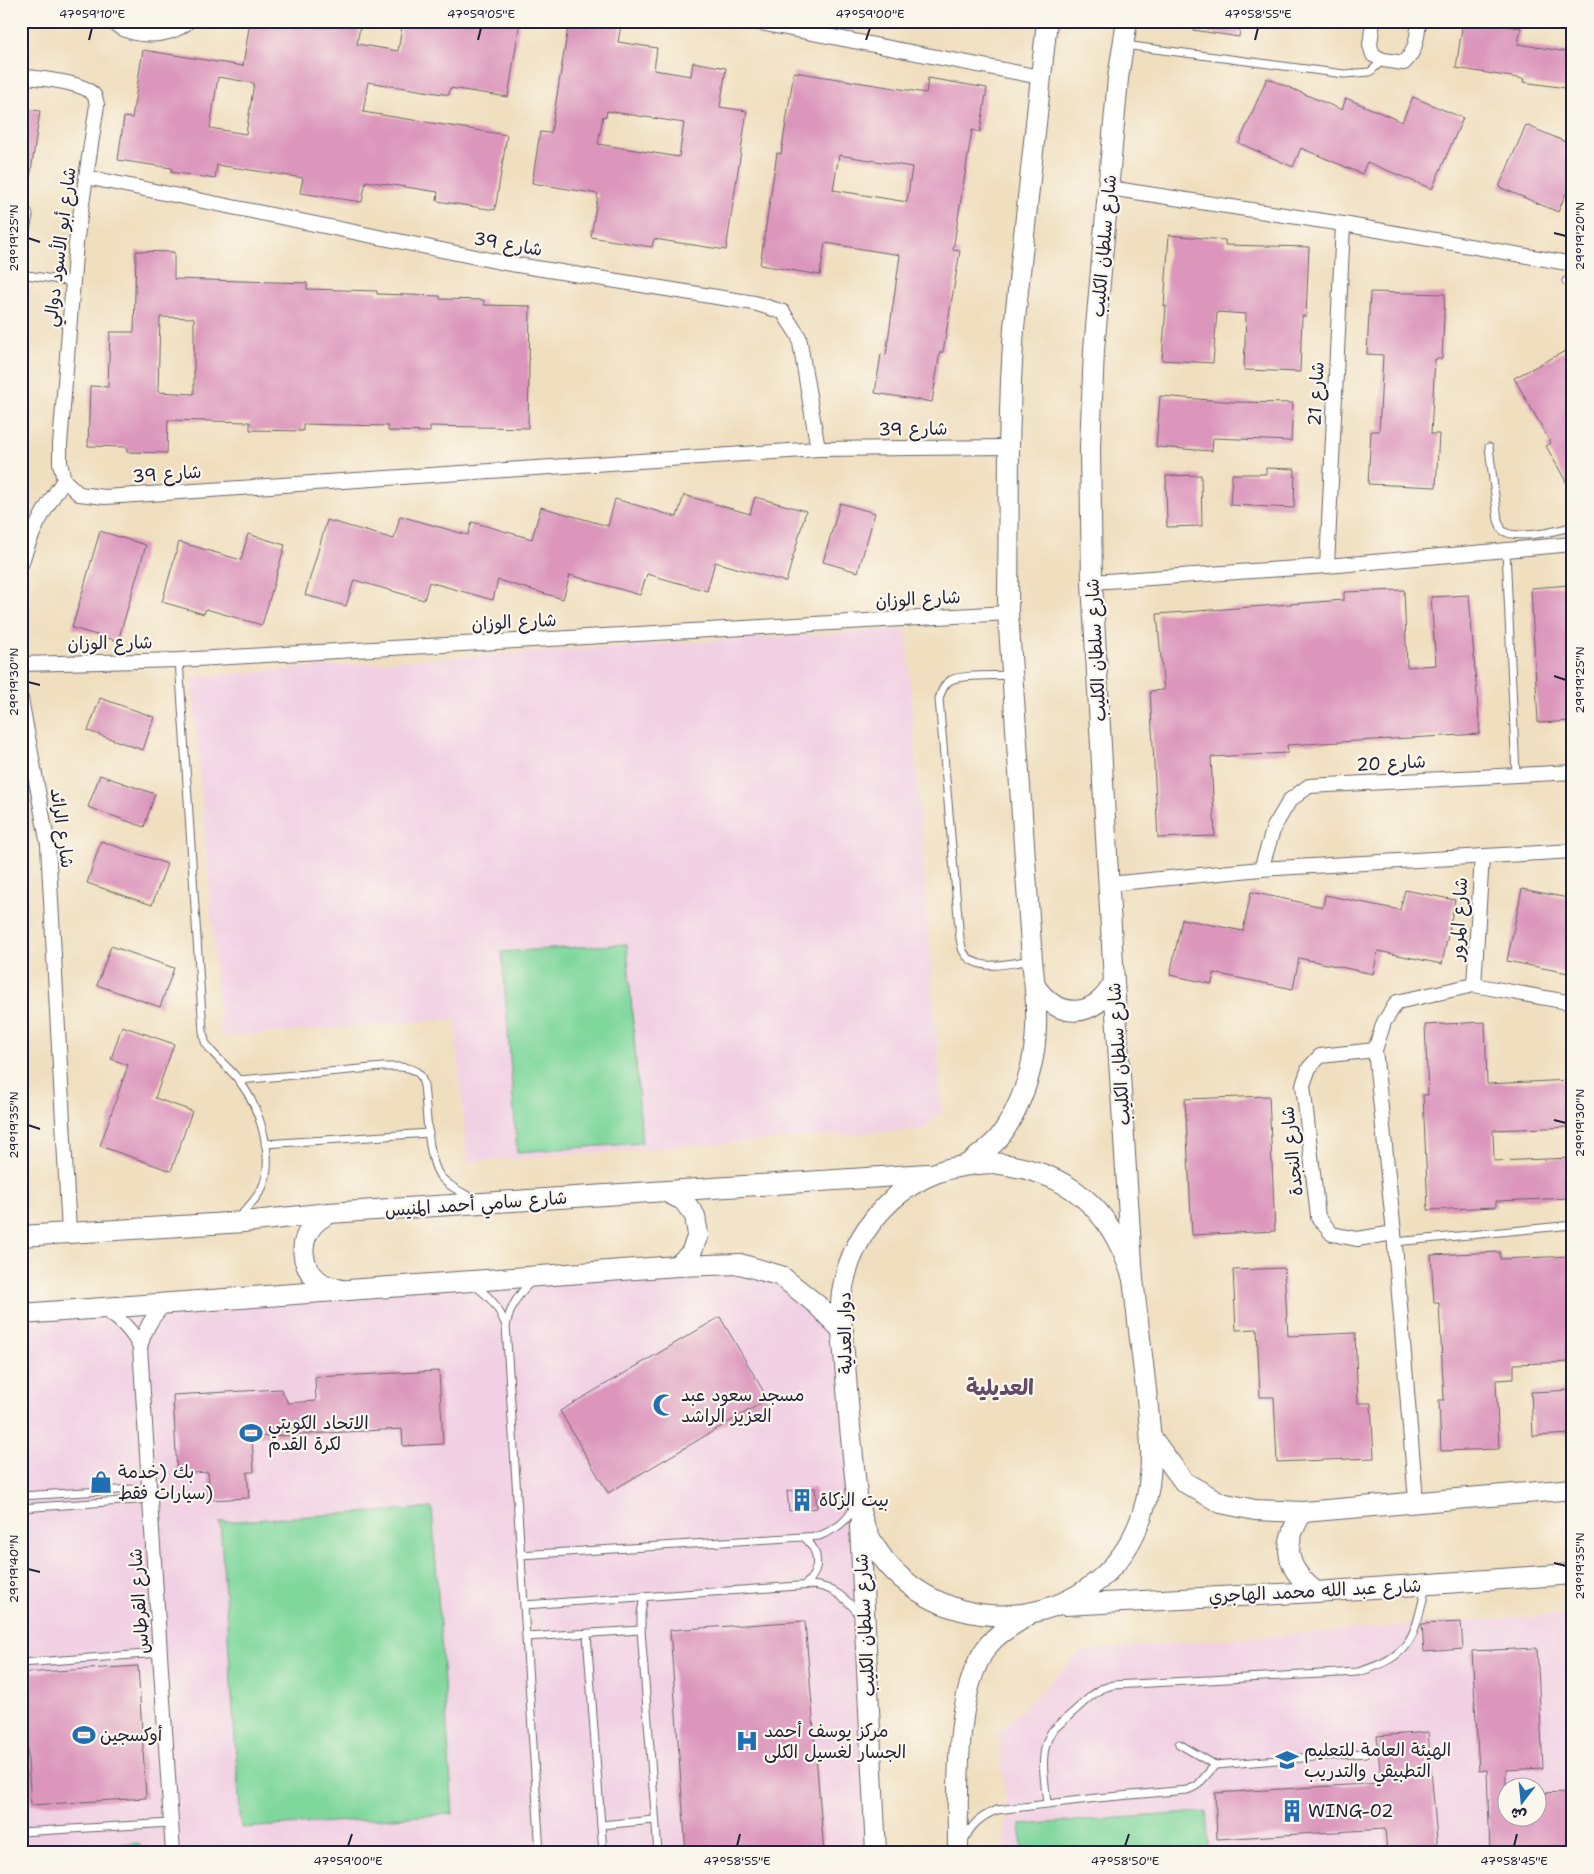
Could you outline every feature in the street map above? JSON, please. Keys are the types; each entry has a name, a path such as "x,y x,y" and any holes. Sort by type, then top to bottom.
{"main road":[{"path":"968,1164 996,1142 1010,1120 1024,1094 1037,1036 1037,1010 1008,613 1009,447 1014,328 1047,21"},
{"name":"شارع سلطان الكليب","path":"1127,21 1118,78 1094,360 1090,448 1092,582 1133,1280"},
{"path":"1035,986 1042,996 1052,1004 1064,1010 1076,1011 1089,1008 1100,1002 1109,993 1114,982"},
{"name":"دوار العدلية","path":"993,1163 1017,1166 1041,1172 1063,1183 1101,1214 1115,1234 1126,1256 1133,1280 1151,1437 1152,1465 1142,1516 1132,1539 1118,1560 1080,1594 1058,1605 1032,1613 1005,1616 978,1615 952,1608 928,1597 905,1582 886,1563 871,1541 860,1516 857,1496 842,1331 842,1292 852,1255 871,1221 898,1194 932,1174 968,1164 993,1163"},
{"name":"شارع سامي أحمد المنيس","path":"21,1236 234,1223 329,1213 932,1174"},
{"path":"666,1192 683,1200 695,1216 698,1235 691,1253 676,1266"},
{"path":"329,1213 314,1223 304,1238 303,1255 309,1272 321,1284 338,1289"},
{"path":"21,1314 338,1289 463,1282 676,1266 740,1264 781,1276 816,1304 842,1331"},
{"path":"1151,1437 1184,1482 1221,1503 1255,1510 1303,1512 1573,1489"},
{"path":"1303,1512 1292,1528 1289,1546 1292,1564 1301,1580 1316,1592"},
{"name":"شارع سلطان الكليب","path":"860,1516 876,1853"},
{"name":"شارع عبد الله محمد الهاجري","path":"1058,1605 1316,1592 1573,1574"},
{"path":"959,1853 958,1754 967,1694 972,1677 981,1657 993,1639 1032,1613"}],"street":[{"path":"111,21 130,32 149,35 167,33 184,26 189,21"},
{"path":"750,21 1040,77"},
{"path":"1372,21 1370,46 1373,55 1382,60 1404,63 1412,55 1416,45 1419,21"},
{"name":"شارع أبو الأسود دوالي","path":"21,76 80,87 95,96 97,105 72,282 60,445 60,463 64,480"},
{"name":"شارع 39","path":"86,177 505,263 754,303 783,312 799,337 818,449"},
{"path":"1109,188 1343,224 1573,264"},
{"name":"شارع 21","path":"1327,566 1343,224"},
{"name":"شارع 39","path":"64,480 79,494 105,497 818,449 1009,447"},
{"path":"21,564 29,539 46,507 64,480"},
{"path":"1092,582 1327,566 1570,545"},
{"name":"شارع الوزان","path":"21,664 179,660 1008,613"},
{"name":"شارع الرائد","path":"21,699 48,845 68,1232"},
{"name":"شارع 20","path":"1261,869 1274,827 1290,800 1310,786 1573,772"},
{"path":"1109,884 1261,869 1573,851"},
{"name":"شارع المرور","path":"1474,985 1482,856"},
{"name":"شارع المرور","path":"1375,1050 1384,1022 1397,1002 1474,985 1573,1003"},
{"path":"1375,1050 1395,1238 1416,1501"},
{"name":"شارع النجدة","path":"1375,1050 1320,1056 1310,1068 1303,1085 1318,1217 1332,1234 1357,1239 1395,1238"},
{"name":"شارع القرطاس","path":"166,1303 149,1322 140,1347 173,1853"},
{"name":"شارع القرطاس","path":"100,1308 113,1314 124,1323 140,1347"}],"lane":[{"path":"1123,44 1344,74 1370,72 1382,60"},
{"path":"21,209 28,212 29,215 21,255"},
{"path":"21,274 72,282"},
{"path":"1489,447 1498,520 1502,530 1514,535 1542,533 1569,527 1570,545"},
{"path":"1506,550 1516,776"},
{"path":"179,660 203,1032 205,1042 209,1048 239,1080 253,1101 265,1144 266,1172 262,1186 256,1199 234,1223"},
{"path":"1013,675 959,677 950,680 941,691 939,699 960,939 963,951 970,959 981,964 992,965 1032,960"},
{"path":"239,1080 383,1067 412,1069 420,1074 424,1086 432,1159 441,1177 453,1188 484,1204"},
{"path":"265,1144 429,1133"},
{"path":"1395,1238 1573,1225"},
{"path":"540,1853 506,1326 508,1314 521,1292 541,1275"},
{"path":"463,1282 475,1286 486,1293 495,1303 506,1326"},
{"path":"21,1496 150,1493"},
{"path":"21,1508 150,1493"},
{"path":"520,1554 805,1538 826,1534 844,1522 852,1510 857,1496"},
{"path":"805,1538 815,1550 817,1565 812,1579 806,1584"},
{"path":"524,1605 806,1584 824,1586 844,1597 865,1620"},
{"path":"1047,1804 1043,1755 1047,1739 1052,1732 1101,1689 1112,1685 1358,1672 1375,1667 1394,1657 1409,1641 1416,1628 1426,1584"},
{"path":"644,1596 640,1614 654,1820 658,1853"},
{"path":"526,1637 641,1630"},
{"path":"587,1634 604,1853"},
{"path":"21,1663 161,1653"},
{"path":"1179,1744 1215,1765 1365,1753"},
{"path":"959,1853 969,1832 983,1815 997,1810 1187,1790 1197,1786 1215,1765"},
{"path":"601,1824 654,1820"},
{"path":"21,1832 171,1823"}],"shaded area":[{"path":"906,629 942,1112 922,1129 467,1162 455,1019 221,1037 192,677 426,659"},
{"path":"677,1266 781,1276 842,1329 874,1853 21,1853 21,1314"},
{"name":"الهيئة العامة للتعليم التطبيقي والتدريب","path":"1573,1614 1573,1853 1004,1853 1006,1801 998,1733 1082,1651"}],"green space":[{"path":"627,944 642,1143 517,1152 502,952"},
{"path":"432,1508 453,1814 241,1828 220,1522"},
{"path":"1206,1812 1209,1853 1022,1853 1020,1825"},
{"path":"138,1843 146,1853 21,1853 21,1850"}],"building":[{"path":"250,21 336,21 336,23 360,27 357,44 398,51 403,21 520,21 508,97 450,88 449,95 368,82 363,112 507,135 495,210 437,201 438,192 366,181 362,202 300,193 303,178 217,165 215,179 171,172 172,168 118,160 124,117 132,118 143,50 243,66","holes":["218,77 254,83 246,134 210,128"]},
{"path":"569,21 597,21 621,25 618,42 657,48 654,70 691,76 693,62 726,68 720,107 747,111 726,250 654,239 652,247 591,237 598,194 532,183 540,132 551,133","holes":["607,111 684,123 679,157 598,144 603,116 606,117"]},
{"path":"1193,21 1241,21 1239,37 1193,30"},
{"path":"1463,21 1521,28 1518,44 1573,53 1573,89 1523,82 1524,79 1456,68"},
{"path":"794,72 926,93 928,78 987,88 980,132 972,130 953,250 960,251 943,352 940,352 932,402 875,393 881,354 886,355 900,255 825,243 820,275 760,265 777,153 781,154","holes":["839,155 912,167 907,202 833,190"]},
{"path":"1267,78 1342,110 1346,98 1402,122 1413,97 1463,118 1432,189 1367,162 1362,174 1301,148 1293,167 1239,143"},
{"path":"21,108 40,111 30,178 21,177"},
{"path":"1526,125 1573,145 1573,177 1558,212 1499,187"},
{"path":"1169,235 1225,240 1225,245 1309,247 1306,316 1302,316 1300,372 1244,370 1246,314 1217,312 1213,363 1162,360"},
{"path":"136,251 174,252 174,279 307,283 307,289 377,291 377,294 440,296 440,299 484,300 484,305 530,306 528,428 430,426 430,432 388,431 388,426 303,424 303,431 250,430 250,422 168,420 167,453 127,452 127,447 88,446 90,386 108,387 110,332 134,332","holes":["160,317 194,318 194,394 158,392"]},
{"path":"1370,292 1445,294 1442,359 1435,359 1431,434 1439,434 1436,487 1368,484 1371,431 1379,431 1383,355 1367,354"},
{"path":"1573,347 1573,494 1546,446 1551,443 1514,378"},
{"path":"1160,396 1235,402 1293,403 1291,441 1213,438 1212,451 1156,447"},
{"path":"1266,468 1295,469 1294,508 1230,505 1232,474 1266,474"},
{"path":"1201,475 1202,526 1167,527 1166,476"},
{"path":"684,495 750,514 755,497 806,511 786,582 715,562 707,591 647,574 640,595 570,575 563,599 498,580 493,600 429,582 424,600 354,580 346,606 305,595 327,520 394,539 400,516 468,535 472,522 532,539 541,507 608,526 615,499 677,517"},
{"path":"840,503 875,513 858,572 823,562"},
{"path":"100,531 146,545 118,641 72,628"},
{"path":"248,534 285,545 262,625 206,609 204,614 162,602 179,542 241,560"},
{"path":"1570,585 1573,622 1573,638 1570,638 1573,721 1538,723 1531,588"},
{"path":"1404,590 1407,667 1436,665 1431,597 1469,595 1480,734 1287,745 1288,753 1211,757 1215,836 1158,838 1150,691 1164,690 1157,614 1344,600 1344,592"},
{"path":"100,698 154,717 143,750 88,731"},
{"path":"100,775 155,794 144,827 88,807"},
{"path":"101,841 167,864 152,905 87,883"},
{"path":"1522,889 1573,899 1573,974 1507,961"},
{"path":"1405,890 1455,900 1442,964 1378,951 1373,974 1299,958 1293,989 1214,973 1212,984 1170,975 1182,919 1243,931 1251,892 1323,907 1325,895 1400,910"},
{"path":"111,946 174,968 160,1007 97,985"},
{"path":"1485,1022 1487,1084 1571,1080 1573,1127 1493,1130 1494,1161 1573,1158 1573,1198 1496,1201 1496,1207 1428,1210 1423,1095 1428,1095 1425,1025"},
{"path":"122,1026 174,1044 155,1098 192,1111 171,1171 100,1146 128,1065 111,1059"},
{"path":"1269,1096 1275,1231 1192,1235 1185,1099"},
{"path":"1500,1252 1500,1259 1573,1256 1573,1362 1514,1364 1514,1379 1496,1380 1499,1449 1441,1451 1439,1400 1444,1400 1439,1303 1434,1303 1431,1255"},
{"path":"1284,1268 1288,1336 1355,1333 1358,1403 1371,1403 1374,1458 1277,1462 1274,1397 1260,1397 1257,1329 1236,1330 1233,1270"},
{"name":"مسجد سعود عبد العزيز الراشد","path":"720,1317 768,1399 608,1493 560,1411"},
{"name":"الاتحاد الكويتي لكرة القدم","path":"439,1371 443,1444 403,1446 402,1429 252,1437 254,1472 247,1472 249,1498 210,1500 208,1472 177,1474 173,1395 281,1389 288,1403 316,1401 315,1377"},
{"path":"1573,1390 1573,1434 1533,1436 1531,1392"},
{"name":"بيت الزكاة","path":"815,1488 817,1508 789,1511 787,1491"},
{"name":"مركز يوسف أحمد الجسار لغسيل الكلى","path":"805,1621 824,1853 686,1853 670,1630"},
{"path":"1461,1622 1463,1649 1424,1652 1422,1624"},
{"path":"1537,1648 1543,1768 1506,1770 1506,1776 1496,1776 1496,1826 1546,1826 1546,1793 1573,1792 1573,1853 1490,1853 1487,1770 1479,1771 1472,1651"},
{"name":"أوكسجين","path":"138,1666 146,1798 31,1805 22,1673"},
{"path":"1428,1732 1438,1853 1387,1853 1385,1829 1217,1839 1215,1793 1381,1783 1377,1736"}],"place":[{"name":"مسجد سعود عبد العزيز الراشد","path":"664,1405"},
{"name":"الاتحاد الكويتي لكرة القدم","path":"251,1433"},
{"name":"بك (خدمة سيارات فقط)","path":"101,1482"},
{"name":"بيت الزكاة","path":"802,1500"},
{"name":"أوكسجين","path":"84,1735"},
{"name":"مركز يوسف أحمد الجسار لغسيل الكلى","path":"747,1741"},
{"name":"الهيئة العامة للتعليم التطبيقي والتدريب","path":"1287,1760"},
{"name":"WING-02","path":"1292,1811"}],"district":[{"name":"العديلية","path":"1000,1387"}]}
